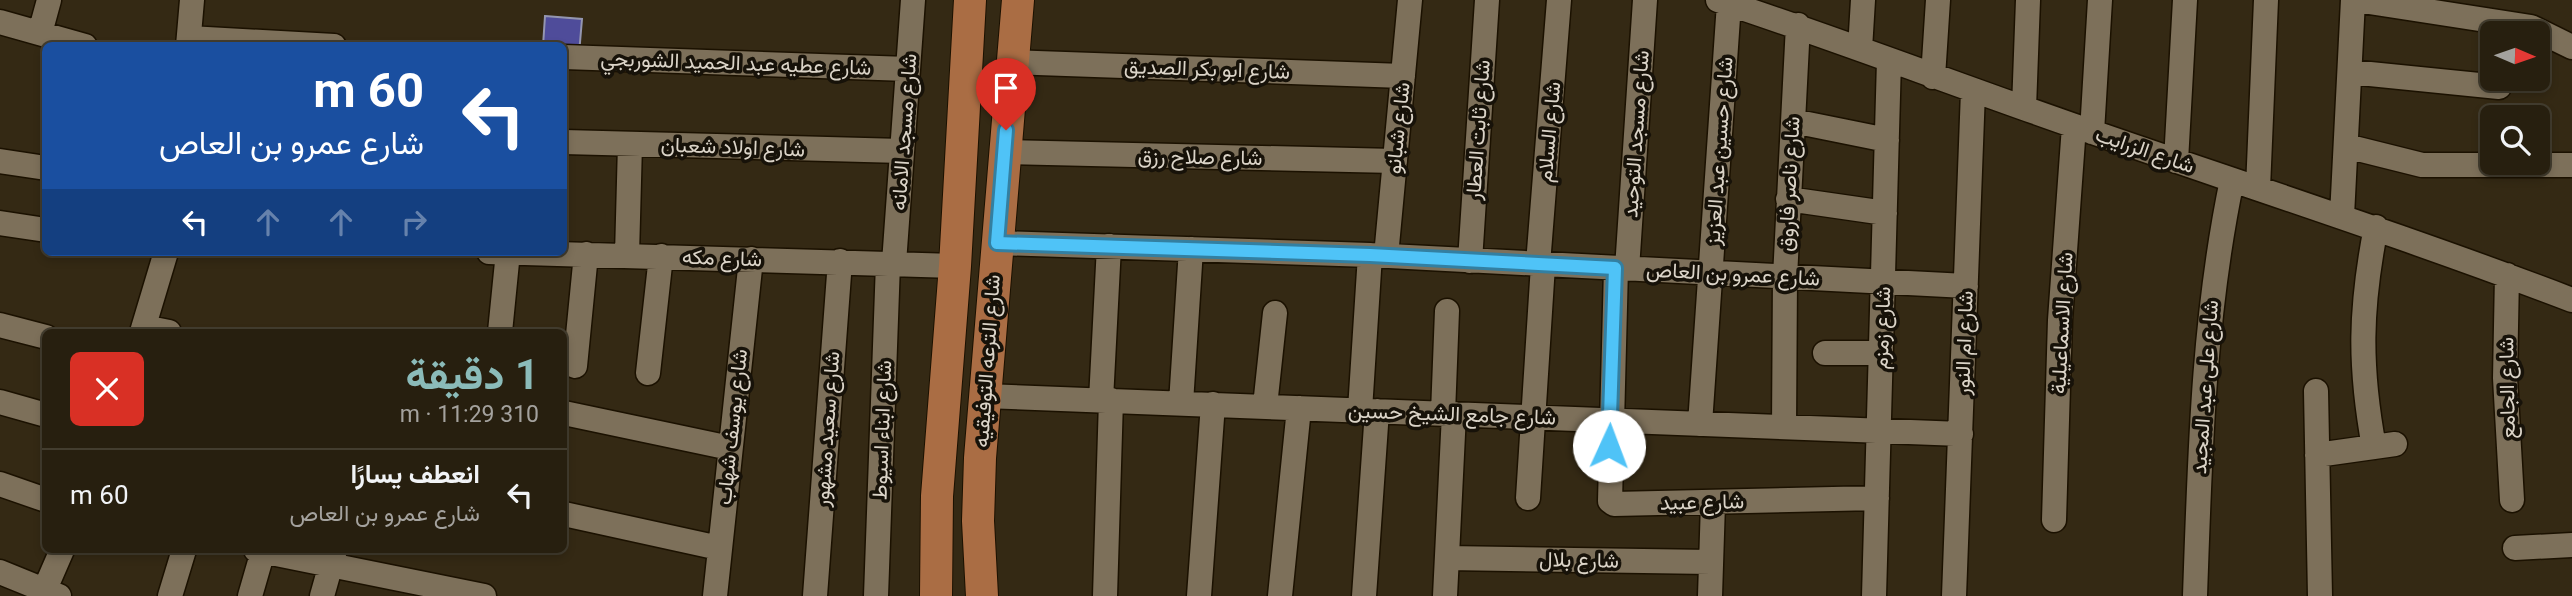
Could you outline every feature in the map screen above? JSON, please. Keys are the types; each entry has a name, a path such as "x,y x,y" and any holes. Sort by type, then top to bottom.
{"main road":[{"name":"شارع الترعه التوفيقيه","path":"936,596 937,496 956,266 970,0"},
{"name":"شارع الترعه التوفيقيه","path":"982,596 978,521 984,396 1018,0"}],"street":[{"path":"40,33 48,0"},
{"path":"188,42 192,0"},
{"name":"شارع مسجد الامانه","path":"891,263 913,0"},
{"name":"شارع شبانو","path":"1364,596 1368,411 1378,256 1395,161 1410,0"},
{"name":"شارع ثابت العطار","path":"1470,261 1486,0"},
{"name":"شارع السلام","path":"1541,264 1559,0"},
{"name":"شارع مسجد التوحيد","path":"1610,420 1645,0"},
{"path":"1860,49 1863,0"},
{"path":"1933,77 1938,0"},
{"path":"2024,108 2028,0"},
{"name":"شارع الاسماعيلية","path":"2054,520 2060,320 2100,0"},
{"path":"2176,161 2185,0"},
{"path":"2258,188 2266,0"},
{"path":"2342,216 2354,0 2532,27 2572,47"},
{"name":"شارع الزرايب","path":"1723,2 1795,16 1860,49 1933,77 2376,227 2572,300"},
{"name":"شارع حسين عبد العزيز","path":"1700,424 1711,273 1723,2"},
{"name":"شارع ناصر فاروق","path":"1784,427 1785,277 1795,16"},
{"path":"0,22 71,42"},
{"name":"شارع عطيه عبد الحميد الشوربجي","path":"567,57 908,69"},
{"name":"شارع زمزم","path":"1874,596 1889,60"},
{"name":"شارع ابو بكر الصديق","path":"1012,62 1403,76"},
{"path":"2350,72 2480,85"},
{"name":"شارع ام النور","path":"1954,596 1973,91"},
{"path":"1793,121 1887,140"},
{"name":"شارع اولاد شعبان","path":"567,142 902,152"},
{"path":"627,255 630,144"},
{"path":"2346,146 2422,165 2572,165"},
{"name":"شارع صلاح رزق","path":"1004,152 1395,161"},
{"path":"0,161 42,167"},
{"name":"شارع على عبد المجيد","path":"2195,596 2204,357 2220,238 2232,180"},
{"path":"1788,199 1885,213"},
{"path":"0,223 42,229"},
{"path":"2318,455 2384,446 2364,392 2361,337 2365,281 2376,227"},
{"name":"شارع عمرو بن العاص","path":"997,243 1378,256 1966,286"},
{"path":"1105,596 1108,246"},
{"path":"1181,403 1191,249"},
{"name":"شارع مكه","path":"567,254 956,266"},
{"path":"575,366 586,254"},
{"path":"143,329 165,256"},
{"path":"500,329 508,256"},
{"path":"648,373 661,256"},
{"name":"شارع يوسف شهاب","path":"715,596 751,259"},
{"name":"شارع سعيد مشهور","path":"815,596 840,261"},
{"name":"شارع ابناء اسيوط","path":"876,596 891,263"},
{"path":"1528,498 1541,264"},
{"name":"شارع الجامع","path":"2507,275 2505,378 2512,500"},
{"path":"1446,596 1447,311"},
{"path":"1265,406 1275,313"},
{"path":"0,325 42,336"},
{"path":"1825,353 1881,353"},
{"path":"2316,391 2320,596"},
{"name":"شارع جامع الشيخ حسين","path":"984,396 1962,434"},
{"path":"0,402 42,414"},
{"path":"1199,596 1213,404"},
{"path":"1280,596 1299,408"},
{"path":"567,414 730,447"},
{"name":"شارع عبيد","path":"1610,420 1610,501 1713,503 1877,498"},
{"path":"0,484 42,499"},
{"path":"1710,596 1713,503"},
{"path":"567,515 719,548"},
{"path":"2515,548 2572,545"},
{"path":"0,572 49,594 61,553"},
{"path":"170,596 183,553"},
{"path":"250,596 258,553"},
{"path":"287,553 333,558 407,589 484,596"},
{"path":"322,596 333,558"},
{"name":"شارع بلال","path":"1447,558 1711,562"}],"building":[{"path":"545,16 582,19 579,54 567,48 567,42 543,42"}],"route":[{"path":"1006,130 997,243 1370,255 1615,268 1609,446"}]}
